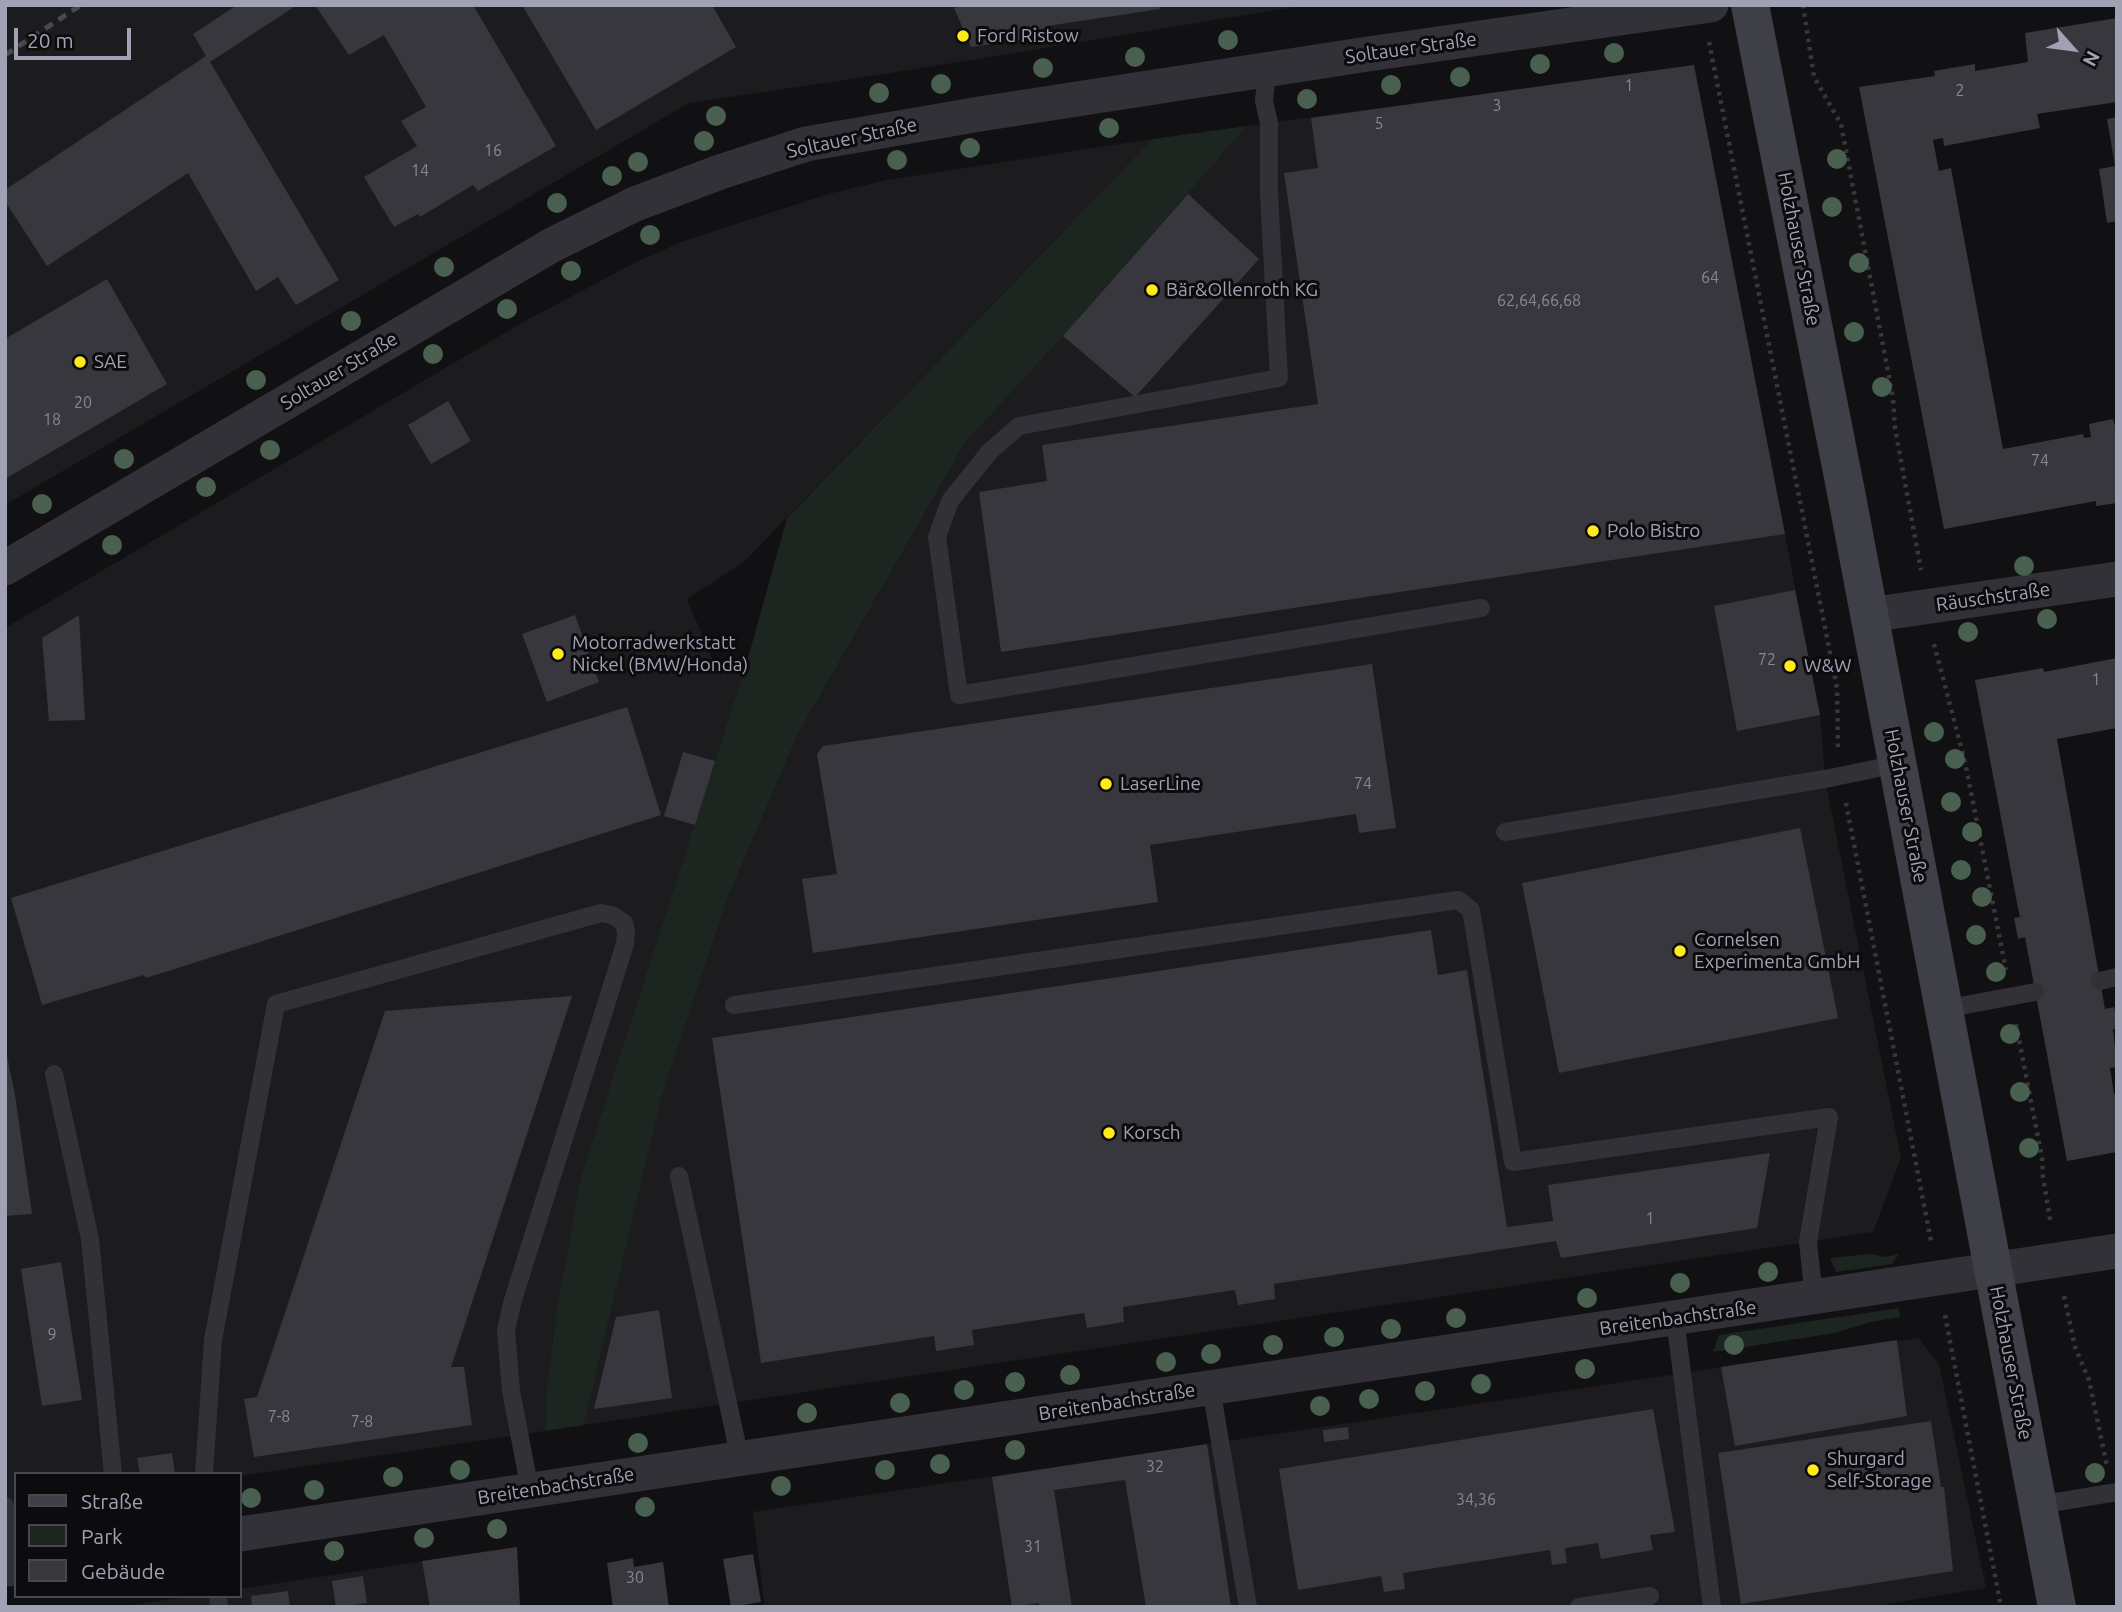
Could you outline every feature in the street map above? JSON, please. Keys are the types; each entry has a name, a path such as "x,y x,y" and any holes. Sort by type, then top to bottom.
{"main road":[{"name":"Holzhauser Straße","path":"1750,5 1768,86 1898,764 2057,1607"}],"street":[{"name":"Soltauer Straße","path":"5,568 552,245 635,204 720,172 806,144 1267,69 1712,5"},
{"name":"Räuschstraße","path":"1869,615 2117,579"},
{"name":"Breitenbachstraße","path":"242,1534 2117,1251"}],"lane":[{"path":"1267,69 1264,100 1269,123 1269,194 1279,378 1019,426 990,451 950,501 937,537 959,695 1481,608"},
{"path":"1505,832 1898,764"},
{"path":"734,1004 1458,900 1471,910 1513,1162 1829,1117 1808,1242 1814,1298"},
{"path":"204,1472 213,1340 276,1004 601,913 612,915 624,923 625,944 513,1300 506,1330 511,1391 530,1490"},
{"path":"1944,1009 2035,992"},
{"path":"54,1074 90,1240 113,1472"},
{"path":"678,1176 740,1459"},
{"path":"1675,1319 1712,1607"},
{"path":"1211,1388 1248,1607"},
{"path":"2038,1505 2115,1492"},
{"path":"5,1506 14,1562"},
{"path":"1578,1607 1650,1596"}],"path":[{"path":"1803,5 1814,77 1841,124 1893,398 1895,428 1923,580"},
{"path":"1717,78 1837,688 1840,775 1926,1214"},
{"path":"1933,637 1965,762 2042,1158 2045,1193"},
{"path":"2071,1329 2075,1347 2089,1380 2115,1492"},
{"path":"1950,1343 2001,1607"}],"shaded area":[{"path":"5,5 1307,5 689,103 5,505"},
{"path":"1694,65 1820,715 1825,779 1901,1158 1873,1232 584,1425 661,1100 728,897 799,732 965,443 1063,336 1247,126"},
{"path":"1152,139 745,561 687,599 714,663 748,658 581,1176 557,1308 547,1387 545,1431 242,1476 242,1472 14,1472 14,1510 5,1512 5,628 525,321 640,260 684,241 828,194 887,180"},
{"path":"1918,1338 1939,1364 1986,1588 1869,1607 762,1607 764,1603 753,1512"},
{"path":"517,1547 520,1607 120,1607 177,1598 242,1598 242,1589"}],"green space":[{"path":"1247,126 1063,336 965,443 799,732 728,897 661,1100 584,1425 545,1431 547,1387 557,1308 581,1176 748,658 787,518 1152,139"},
{"path":"1870,1254 1885,1257 1899,1254 1892,1264 1836,1272 1830,1258"},
{"path":"1899,1308 1900,1317 1835,1333 1713,1352 1719,1335"}],"building":[{"path":"237,5 297,5 210,62 339,280 296,305 278,277 256,291 188,173 47,266 5,201 5,190 206,56 193,34"},
{"path":"315,5 473,5 556,146 478,191 473,185 420,217 418,214 394,227 364,177 417,146 401,121 426,107 384,35 349,55"},
{"path":"522,5 712,5 736,47 596,130"},
{"path":"959,5 1159,5 1160,9 1047,26 1048,36 971,47 954,8"},
{"path":"2117,18 2117,102 2037,114 2040,128 1944,146 1943,138 1933,140 1939,171 1951,168 2003,449 2083,434 2084,438 2091,437 2089,424 2113,419 2117,432 2117,503 2096,506 2096,501 1944,529 1859,87 1935,76 1934,71 1975,64 1975,71 2028,62 2025,33"},
{"path":"1694,65 1785,534 1001,652 979,492 1047,481 1042,445 1318,404 1284,173 1318,168 1311,118"},
{"path":"2117,117 2117,221 2107,223 2099,169 2115,166 2107,119"},
{"name":"Bär&Ollenroth KG","path":"1188,194 1259,259 1135,397 1063,336"},
{"name":"SAE","path":"107,279 167,384 5,479 5,339"},
{"path":"448,401 471,441 431,464 408,425"},
{"path":"1795,590 1820,715 1737,731 1714,606"},
{"path":"79,615 85,720 49,721 42,638"},
{"path":"575,615 599,682 547,702 522,634"},
{"path":"2117,658 2117,728 2057,739 2105,1009 2114,1007 2117,1020 2117,1029 2113,1029 2117,1067 2110,1068 2114,1094 2117,1094 2117,1152 2067,1161 2025,937 2018,939 2014,918 2020,917 1975,680 2043,668 2044,672"},
{"name":"LaserLine","path":"1372,664 1396,828 1359,833 1356,814 1150,845 1158,902 813,953 802,879 837,874 817,754 823,746"},
{"path":"627,707 661,815 146,978 144,975 42,1005 11,898"},
{"path":"683,752 715,761 695,825 664,816"},
{"name":"Cornelsen Experimenta GmbH","path":"1800,828 1838,1018 1559,1073 1522,883"},
{"name":"Korsch","path":"1431,930 1438,975 1467,970 1507,1227 1553,1221 1548,1185 1770,1153 1757,1228 1561,1258 1556,1241 1274,1284 1275,1299 1238,1305 1235,1290 1123,1307 1124,1322 1087,1328 1084,1313 972,1330 974,1345 936,1351 934,1336 761,1363 712,1038"},
{"path":"572,996 451,1367 464,1367 472,1425 254,1457 244,1399 257,1397 385,1011"},
{"path":"5,1046 15,1095 32,1214 5,1216"},
{"path":"61,1262 82,1400 42,1406 21,1269"},
{"path":"659,1310 672,1398 594,1409 616,1317"},
{"path":"1897,1340 1907,1416 1735,1446 1721,1367"},
{"path":"1653,1409 1675,1532 1650,1535 1653,1550 1601,1559 1598,1543 1565,1548 1567,1563 1552,1565 1550,1550 1403,1573 1405,1589 1384,1592 1381,1576 1298,1590 1279,1469"},
{"path":"1931,1421 1941,1487 1944,1487 1953,1571 1741,1604 1718,1453"},
{"path":"1348,1427 1349,1439 1324,1442 1323,1430"},
{"path":"1207,1444 1231,1607 1146,1607 1125,1480 1054,1490 1072,1607 1039,1607 1039,1603 1012,1607 992,1477"},
{"path":"172,1453 175,1472 140,1472 137,1458"},
{"path":"517,1547 520,1607 430,1607 422,1561"},
{"path":"753,1554 761,1602 731,1607 723,1559"},
{"path":"633,1558 634,1567 663,1562 669,1607 613,1607 607,1563"},
{"path":"363,1576 367,1603 336,1607 332,1581"},
{"path":"288,1591 290,1607 252,1607 251,1596"}],"railway":[{"path":"5,55 81,5"}],"place":[{"name":"Ford Ristow","path":"963,36"},
{"name":"Bär&Ollenroth KG","path":"1152,290"},
{"name":"SAE","path":"80,362"},
{"name":"Polo Bistro","path":"1593,531"},
{"name":"Motorradwerkstatt Nickel (BMW/Honda)","path":"558,654"},
{"name":"W&W","path":"1790,666"},
{"name":"LaserLine","path":"1106,784"},
{"name":"Cornelsen Experimenta GmbH","path":"1680,951"},
{"name":"Korsch","path":"1109,1133"},
{"name":"Shurgard Self-Storage","path":"1813,1470"}]}
